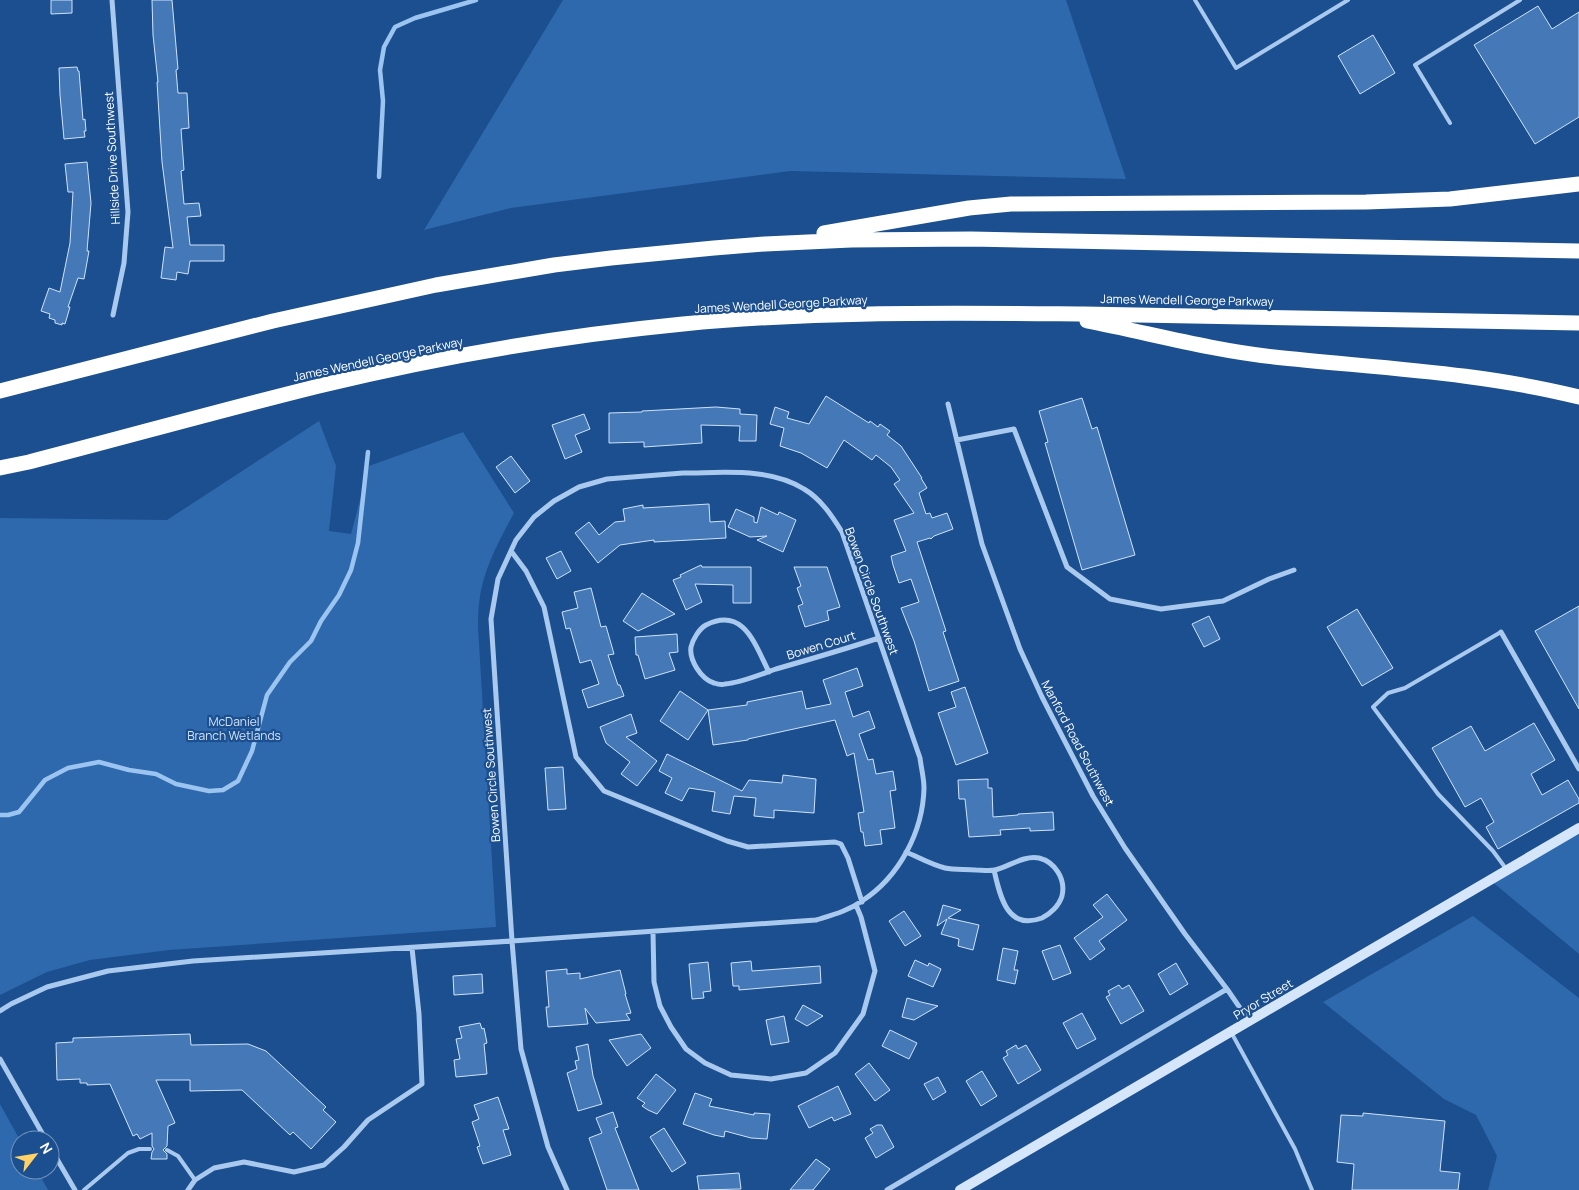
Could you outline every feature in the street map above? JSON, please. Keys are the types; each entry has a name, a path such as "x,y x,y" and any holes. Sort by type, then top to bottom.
{"highway":[{"path":"765,244 968,208 1011,204 1366,202 1450,199 1579,184"},
{"path":"0,391 273,321 427,287 554,265 765,244 861,240 1084,241 1579,251"},
{"name":"James Wendell George Parkway","path":"0,468 322,385 434,361 545,341 684,324 825,314 1039,314 1104,319 1212,315 1579,323"},
{"path":"1104,319 1220,350 1475,378 1539,387 1579,397"}],"main road":[{"name":"Pryor Street","path":"960,1190 1579,828"}],"street":[{"name":"Hillside Drive Southwest","path":"112,0 128,212 124,263 113,314"},
{"name":"Manford Road Southwest","path":"948,404 982,544 1020,649 1042,696 1093,796 1125,848 1249,1022"},
{"path":"957,440 1014,429 1067,567 1110,599 1161,609 1223,601 1269,579 1294,570"},
{"name":"Bowen Circle Southwest","path":"0,1011 47,987 108,971 193,961 412,948 512,941 653,932 816,920 838,914 862,902 883,885 900,864 914,837 922,813 924,787 920,758 842,532 828,510 804,489 780,478 748,473 692,473 607,479 579,487 554,501 534,517 516,540 498,579 491,619 512,941 521,1049 548,1147 567,1190"},
{"path":"511,551 526,571 544,607 576,757 604,791 726,841 748,847 835,842 841,844 848,858 862,902"},
{"name":"Bowen Court","path":"769,672 749,634 741,625 730,620 717,621 704,626 697,634 692,647 692,660 701,674 713,683 725,684 769,672 879,638"},
{"path":"1501,632 1579,769"},
{"path":"906,852 945,868 994,870 1036,858 1049,862 1058,872 1062,883 1062,896 1056,907 1048,915 1033,921 1021,920 1012,915 1002,902 994,870"},
{"path":"653,932 654,982 660,1006 686,1049 706,1063 731,1075 771,1080 806,1073 835,1053 863,1014 875,971 856,905"},
{"path":"188,1190 195,1180 214,1168 244,1162 294,1172 324,1165 344,1147 368,1120 422,1084 419,1014 412,948"},
{"path":"887,1190 1227,989"},
{"path":"0,1059 40,1130"},
{"path":"60,1164 75,1190"}],"lane":[{"path":"1195,0 1236,68 1348,0"},
{"path":"1450,123 1415,65 1520,0"},
{"path":"1501,632 1405,688 1388,693 1372,707 1438,794 1493,851 1507,870"},
{"path":"1231,1032 1295,1149 1312,1190"},
{"path":"84,1190 128,1153 139,1149 150,1149"},
{"path":"167,1150 178,1156 195,1180"}],"green space":[{"path":"563,0 1066,0 1126,179 790,171 511,208 424,230"},
{"name":"McDaniel Branch Wetlands","path":"319,421 336,466 329,531 351,534 369,466 463,432 514,513 487,568 478,612 496,927 169,950 90,960 47,972 0,995 0,518 167,520"},
{"path":"1579,828 1579,954 1490,880"},
{"path":"1473,916 1579,998 1579,1190 1488,1190 1497,1156 1476,1115 1444,1099 1323,1002"},
{"path":"0,1104 14,1130 10,1130 10,1180 42,1180 48,1190 0,1190"}],"building":[{"path":"51,0 72,0 72,13 51,14"},
{"path":"152,0 172,0 178,69 176,70 178,93 187,93 189,128 181,129 184,170 181,171 184,204 199,203 201,216 187,217 190,245 224,245 224,261 190,261 188,274 177,272 176,280 161,278 165,247 173,248 162,162"},
{"path":"1538,6 1552,29 1579,12 1579,117 1535,144 1474,45"},
{"path":"1373,35 1395,73 1360,94 1338,56"},
{"path":"77,67 79,71 83,120 85,119 85,137 64,139 59,68"},
{"path":"87,162 91,203 87,251 89,251 84,279 78,278 68,307 70,307 65,324 62,323 62,325 55,323 55,320 49,318 50,314 41,311 49,288 60,292 70,243 73,192 68,192 65,164"},
{"path":"826,396 869,423 870,421 878,427 880,424 890,431 887,435 901,446 927,488 919,493 926,514 930,513 932,518 947,513 953,529 931,539 917,542 946,631 943,632 959,681 929,691 914,641 901,608 919,602 911,579 899,583 893,565 891,556 906,551 894,520 914,513 894,484 900,480 891,467 876,455 872,460 844,440 827,468 801,453 780,446 784,428 770,424 775,407 789,412 787,418 809,424"},
{"path":"1082,398 1092,429 1097,427 1135,555 1082,570 1045,443 1048,442 1039,411"},
{"path":"716,407 740,409 740,414 757,415 756,441 739,441 740,426 701,425 702,443 644,447 644,442 609,443 609,413"},
{"path":"584,414 590,429 575,435 582,452 565,459 552,425"},
{"path":"511,456 530,481 515,493 496,467"},
{"path":"709,504 710,522 725,521 726,538 654,542 654,540 620,545 598,563 575,533 589,522 599,535 615,522 625,521 623,509 643,505 643,508"},
{"path":"761,507 778,515 779,512 796,520 783,552 757,540 767,536 750,537 728,527 736,509 754,517 754,522 757,523"},
{"path":"561,551 571,571 557,579 546,558"},
{"path":"701,565 702,567 751,567 751,603 733,603 733,585 695,584 702,602 686,610 673,580"},
{"path":"794,567 827,567 840,607 827,611 829,620 805,627 798,606 803,604 797,588 801,586"},
{"path":"591,588 601,627 606,626 614,654 608,655 618,685 620,685 624,696 588,708 582,690 599,684 591,660 580,663 570,628 566,629 562,612 578,608 574,592"},
{"path":"642,593 675,614 638,631 623,621"},
{"path":"1579,606 1579,709 1535,631"},
{"path":"1357,609 1393,668 1362,686 1327,627"},
{"path":"1209,616 1220,639 1204,647 1192,624"},
{"path":"677,634 678,652 669,653 675,670 645,679 638,655 636,655 635,637"},
{"path":"857,668 863,686 845,692 853,717 869,711 875,728 859,734 868,760 873,759 876,774 893,771 896,790 890,791 895,828 880,830 882,844 865,846 858,813 864,812 854,753 847,756 835,720 748,740 713,745 708,710 747,705 747,702 802,691 806,709 831,704 823,680"},
{"path":"965,687 988,753 956,765 938,713 956,707 951,692"},
{"path":"680,691 708,710 688,740 660,721"},
{"path":"631,714 637,733 626,737 657,761 637,786 621,774 630,762 606,743 600,727"},
{"path":"1534,723 1555,760 1531,774 1542,795 1568,780 1579,799 1579,803 1498,849 1486,827 1494,822 1481,798 1465,807 1432,748 1471,726 1485,751"},
{"path":"667,754 742,791 749,780 782,783 783,775 816,779 814,813 774,810 774,818 754,816 756,798 734,796 730,814 712,811 715,792 689,788 682,801 665,793 672,778 659,771"},
{"path":"563,767 566,809 548,810 545,768"},
{"path":"988,779 988,788 992,788 993,817 1053,812 1054,830 1030,831 1030,828 1000,830 1001,835 969,837 965,799 959,799 958,780"},
{"path":"1107,894 1127,920 1099,941 1105,949 1090,960 1074,938 1103,917 1093,905"},
{"path":"943,905 961,910 948,918 979,925 973,950 958,946 959,939 941,934 947,919 937,926"},
{"path":"904,911 921,936 905,946 889,921"},
{"path":"1060,945 1071,973 1053,980 1042,951"},
{"path":"1003,948 1018,951 1014,970 1018,970 1015,984 997,980"},
{"path":"915,960 928,966 929,963 941,969 933,987 908,976"},
{"path":"751,961 752,971 820,966 821,983 739,990 739,986 733,986 731,963"},
{"path":"708,962 711,991 703,992 704,998 692,999 689,964"},
{"path":"1176,963 1188,984 1170,995 1158,974"},
{"path":"567,969 567,974 580,973 580,979 620,970 631,1013 626,1014 630,1020 596,1023 585,1008 588,1024 548,1027 546,1007 549,1007 546,971"},
{"path":"482,974 483,993 454,995 453,976"},
{"path":"1119,985 1122,989 1129,985 1144,1011 1121,1024 1106,997 1110,995 1108,991"},
{"path":"907,998 938,1006 914,1020 902,1017"},
{"path":"803,1005 823,1016 807,1026 795,1019"},
{"path":"1082,1013 1096,1039 1077,1049 1063,1023"},
{"path":"784,1016 789,1042 771,1045 766,1020"},
{"path":"480,1023 482,1029 484,1028 487,1043 484,1044 487,1074 456,1077 454,1060 460,1059 456,1039 462,1038 459,1027"},
{"path":"890,1030 917,1043 909,1059 882,1046"},
{"path":"190,1034 191,1045 248,1044 266,1051 326,1107 323,1110 336,1122 311,1149 293,1132 290,1135 242,1090 190,1091 190,1080 156,1080 175,1123 168,1126 167,1146 163,1150 167,1154 167,1159 151,1159 154,1149 152,1146 152,1133 140,1139 137,1134 133,1136 110,1084 87,1085 87,1083 80,1083 80,1079 57,1080 56,1043 73,1042 73,1038"},
{"path":"641,1034 651,1048 627,1066 609,1040"},
{"path":"588,1044 593,1076 602,1104 578,1111 567,1073 577,1069 575,1061 579,1060 576,1047"},
{"path":"1016,1045 1018,1049 1026,1045 1041,1070 1018,1084 1003,1058 1008,1055 1006,1051"},
{"path":"869,1063 890,1090 875,1101 855,1074"},
{"path":"982,1071 997,1096 981,1106 966,1081"},
{"path":"656,1074 676,1090 657,1114 642,1106 645,1103 637,1098"},
{"path":"938,1077 946,1092 933,1100 924,1084"},
{"path":"838,1086 851,1114 834,1121 832,1117 809,1128 798,1106"},
{"path":"695,1093 712,1099 709,1106 754,1115 754,1113 770,1114 767,1139 751,1138 725,1131 724,1137 683,1124"},
{"path":"498,1097 509,1129 503,1130 511,1155 483,1164 477,1147 480,1146 472,1122 479,1119 474,1105"},
{"path":"613,1112 618,1127 615,1128 639,1190 607,1190 589,1138 602,1133 596,1118"},
{"path":"1363,1113 1445,1121 1440,1171 1460,1173 1458,1190 1352,1190 1354,1164 1337,1162 1341,1115 1363,1116"},
{"path":"877,1125 882,1125 894,1147 876,1158 865,1138 873,1133 870,1129"},
{"path":"664,1128 686,1163 672,1172 650,1137"},
{"path":"816,1159 830,1169 813,1190 790,1190"},
{"path":"739,1173 741,1189 699,1190 697,1176"}],"waterway":[{"path":"379,177 383,101 380,70 384,47 395,27 415,18 476,0"},
{"path":"0,815 19,812 45,780 68,768 99,762 129,770 156,774 176,784 209,791 223,790 238,781 252,751 267,695 290,662 311,641 321,621 339,595 351,570 358,543 368,452"}]}
